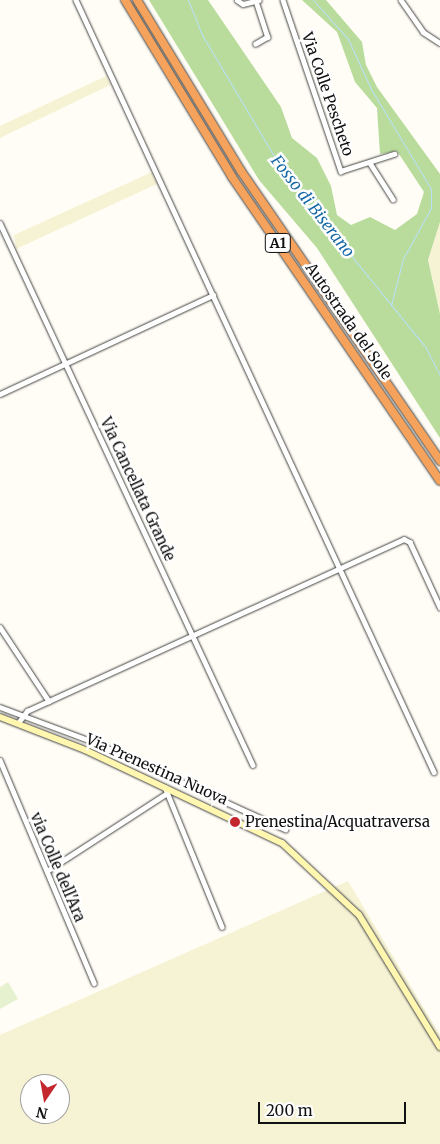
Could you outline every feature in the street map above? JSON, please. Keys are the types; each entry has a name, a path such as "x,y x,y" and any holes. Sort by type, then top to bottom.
{"highway":[{"name":"Autostrada del Sole","path":"125,0 232,177 440,480"},
{"name":"Autostrada del Sole","path":"137,0 242,171 440,461"}],"main road":[{"name":"Via Prenestina Nuova","path":"0,717 164,786 276,840 333,887 366,924 440,1046"}],"street":[{"path":"76,0 434,772"},
{"path":"237,0 243,4 257,0 268,36 256,44"},
{"name":"Via Colle Pescheto","path":"283,0 341,171 394,154"},
{"path":"400,0 423,32 440,43"},
{"path":"370,163 393,199"},
{"name":"Via Cancellata Grande","path":"0,223 190,635 253,765"},
{"path":"0,394 213,295"},
{"path":"20,714 339,567 407,540 440,607"},
{"path":"0,627 49,701"},
{"path":"0,707 86,739 285,829"},
{"path":"18,723 20,714"},
{"name":"via Colle dell'Ara","path":"0,760 94,983"},
{"path":"164,786 222,927"},
{"path":"47,871 167,793"}],"shaded area":[{"path":"106,76 110,85 0,138 0,126"},
{"path":"152,172 157,184 16,249 14,235"},
{"path":"440,222 440,314 428,260"},
{"path":"348,881 440,1035 440,1144 0,1144 0,1035"}],"green space":[{"path":"149,0 208,0 281,107 292,138 317,158 331,186 337,215 351,225 370,217 395,230 417,214 424,192 397,151 380,154 377,108 355,82 337,32 302,0 326,0 362,42 366,65 377,87 440,174 440,222 428,260 440,314 440,438 317,248 259,180"},
{"path":"8,982 18,999 0,1009 0,987"}],"waterway":[{"name":"Fosso di Biserano","path":"188,0 201,33 284,173 426,348 440,376"},
{"path":"313,0 348,39 371,89 431,189 431,208 403,259 391,305"}],"place":[{"name":"Prenestina/Acquatraversa","path":"235,822"}]}
